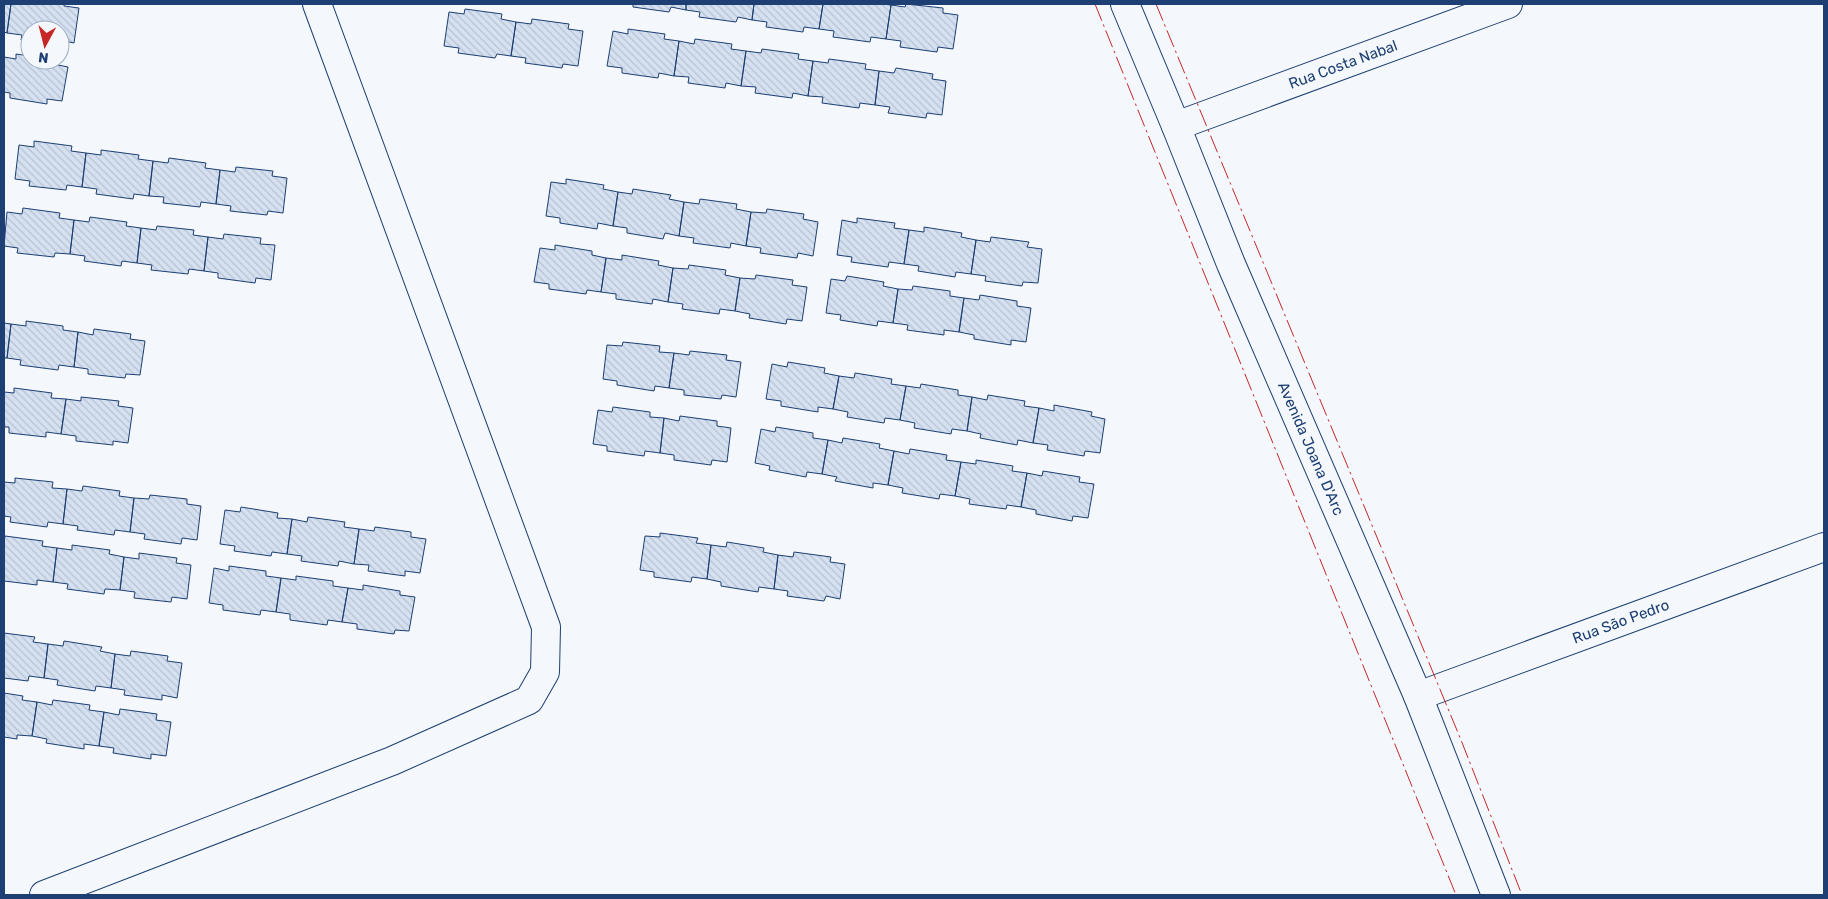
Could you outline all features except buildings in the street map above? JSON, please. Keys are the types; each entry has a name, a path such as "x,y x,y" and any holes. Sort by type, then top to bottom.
{"street":[{"path":"44,895 392,761 521,704 529,700 545,672 546,627 317,4"},
{"name":"Avenida Joana D'Arc","path":"1125,4 1231,264 1418,696 1496,895"},
{"name":"Rua Costa Nabal","path":"1176,126 1508,4"},
{"name":"Rua São Pedro","path":"1418,696 1824,547"}],"power":[{"path":"1095,4 1456,895"},
{"path":"1156,4 1461,740 1522,895"}]}
